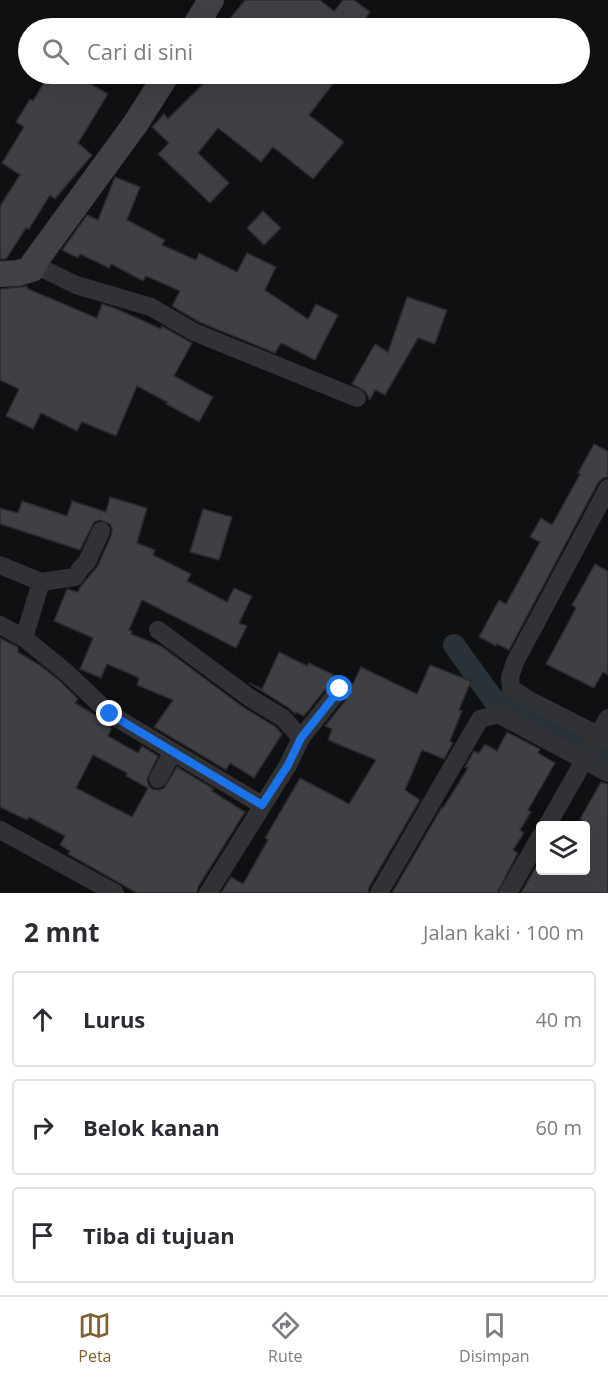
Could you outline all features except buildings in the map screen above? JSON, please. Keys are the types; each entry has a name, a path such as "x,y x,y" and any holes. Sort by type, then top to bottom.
{"street":[{"path":"200,18 211,0"},
{"path":"0,274 32,269 33,264 136,123 161,84"},
{"path":"33,264 76,285 151,307 194,332 357,398"},
{"path":"608,488 525,643 510,677 511,687 595,747 608,773"},
{"path":"0,565 41,582 75,577 87,562 101,531"},
{"path":"24,638 41,582"},
{"path":"0,625 24,638 67,673 110,714 262,805"},
{"path":"158,630 250,698 283,718 301,738"},
{"path":"208,893 288,765 301,738 340,689"},
{"path":"379,893 480,719 498,714 595,747"},
{"path":"549,821 595,747 608,718"},
{"path":"158,779 172,753"},
{"path":"0,830 115,893"},
{"path":"508,893 536,844"}],"waterway":[{"path":"454,645 493,699 608,756"}],"route":[{"path":"110,714 262,805 288,765 301,738 340,689"}]}
